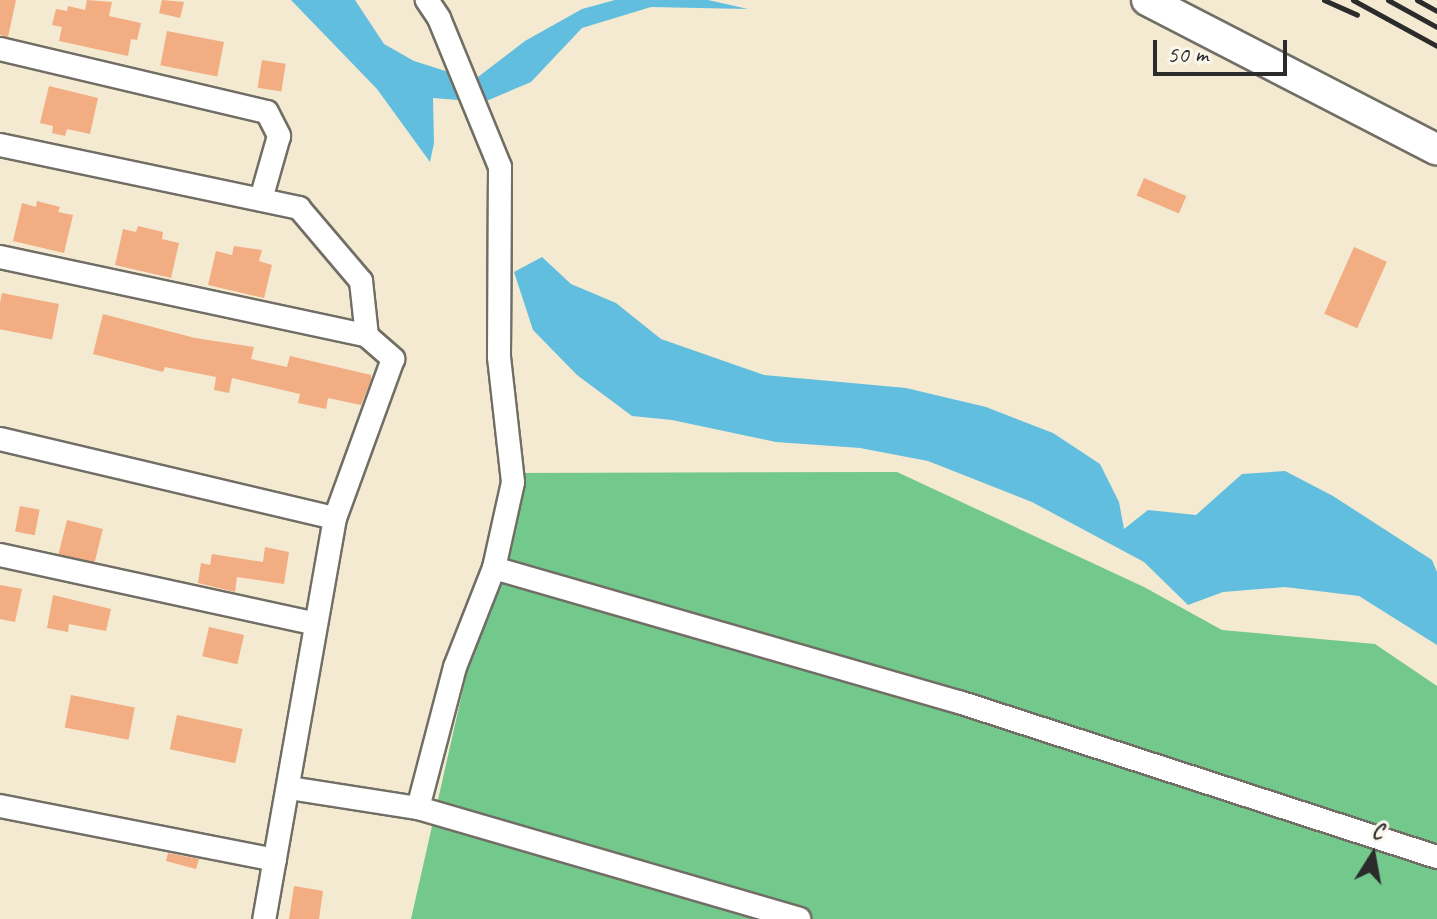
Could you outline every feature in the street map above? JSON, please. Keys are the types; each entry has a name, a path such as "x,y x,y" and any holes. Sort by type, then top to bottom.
{"street":[{"path":"418,808 455,667 494,568 513,482 499,357 498,231 503,197 500,167 439,18 427,0"},
{"path":"1147,0 1437,150"},
{"path":"0,49 267,112 279,136 261,199"},
{"path":"0,145 299,208 361,281 367,336"},
{"path":"0,257 367,336 393,359 335,518 290,788 264,919"},
{"path":"0,439 335,518"},
{"path":"0,555 316,624"},
{"path":"494,568 959,702 1437,857"},
{"path":"290,788 418,808 799,919"},
{"path":"0,806 275,860"}],"green space":[{"path":"897,472 1144,587 1222,630 1375,644 1437,686 1437,919 411,919 512,473"}],"water":[{"path":"291,0 355,0 384,44 414,61 474,80 525,41 582,9 615,0 708,0 748,9 651,7 582,28 531,82 484,102 433,98 434,143 430,162 377,89"},
{"path":"542,257 571,284 616,303 661,339 764,375 906,388 986,407 1053,433 1100,464 1119,502 1124,529 1148,510 1196,515 1242,474 1285,471 1333,496 1432,560 1437,572 1437,645 1359,596 1285,587 1223,592 1188,605 1144,562 1032,502 928,461 860,448 776,442 672,420 632,416 577,375 533,330 514,272"}],"building":[{"path":"0,0 16,0 8,37 0,35"},
{"path":"87,0 112,2 109,16 141,23 137,40 131,39 128,56 59,41 62,27 52,25 56,9 67,11 68,6 85,10"},
{"path":"162,0 184,2 180,18 159,13"},
{"path":"167,31 224,42 217,76 160,65"},
{"path":"262,60 286,64 281,91 258,88"},
{"path":"49,86 98,98 90,134 67,129 65,136 52,133 53,126 40,123"},
{"path":"1144,178 1186,196 1179,213 1137,195"},
{"path":"37,201 60,207 58,212 73,215 64,253 13,241 22,203 36,207"},
{"path":"138,226 163,232 162,239 179,243 171,278 115,265 123,229 136,232"},
{"path":"234,246 262,250 259,261 272,265 264,298 208,285 216,251 232,255"},
{"path":"1354,247 1387,262 1357,328 1324,314"},
{"path":"2,293 59,304 52,339 0,329"},
{"path":"103,314 195,338 254,347 251,359 287,367 290,356 371,375 371,380 361,405 328,398 326,409 298,403 300,394 232,378 229,393 214,390 216,377 165,367 163,372 93,354"},
{"path":"20,506 40,510 35,535 15,532"},
{"path":"67,520 103,529 94,563 59,554"},
{"path":"265,547 289,552 284,584 237,577 235,592 198,583 201,563 210,565 212,554 263,562"},
{"path":"0,585 22,589 15,622 0,619"},
{"path":"53,595 111,609 106,631 69,624 68,632 47,628"},
{"path":"209,627 244,635 237,664 202,656"},
{"path":"71,695 135,707 129,740 65,727"},
{"path":"177,715 243,729 235,763 170,749"},
{"path":"168,853 199,859 196,869 166,861"},
{"path":"294,886 323,891 319,919 289,919"}],"railway":[{"path":"1324,0 1357,15"},
{"path":"1353,0 1437,46"},
{"path":"1388,0 1437,27"},
{"path":"1417,0 1437,11"}]}
